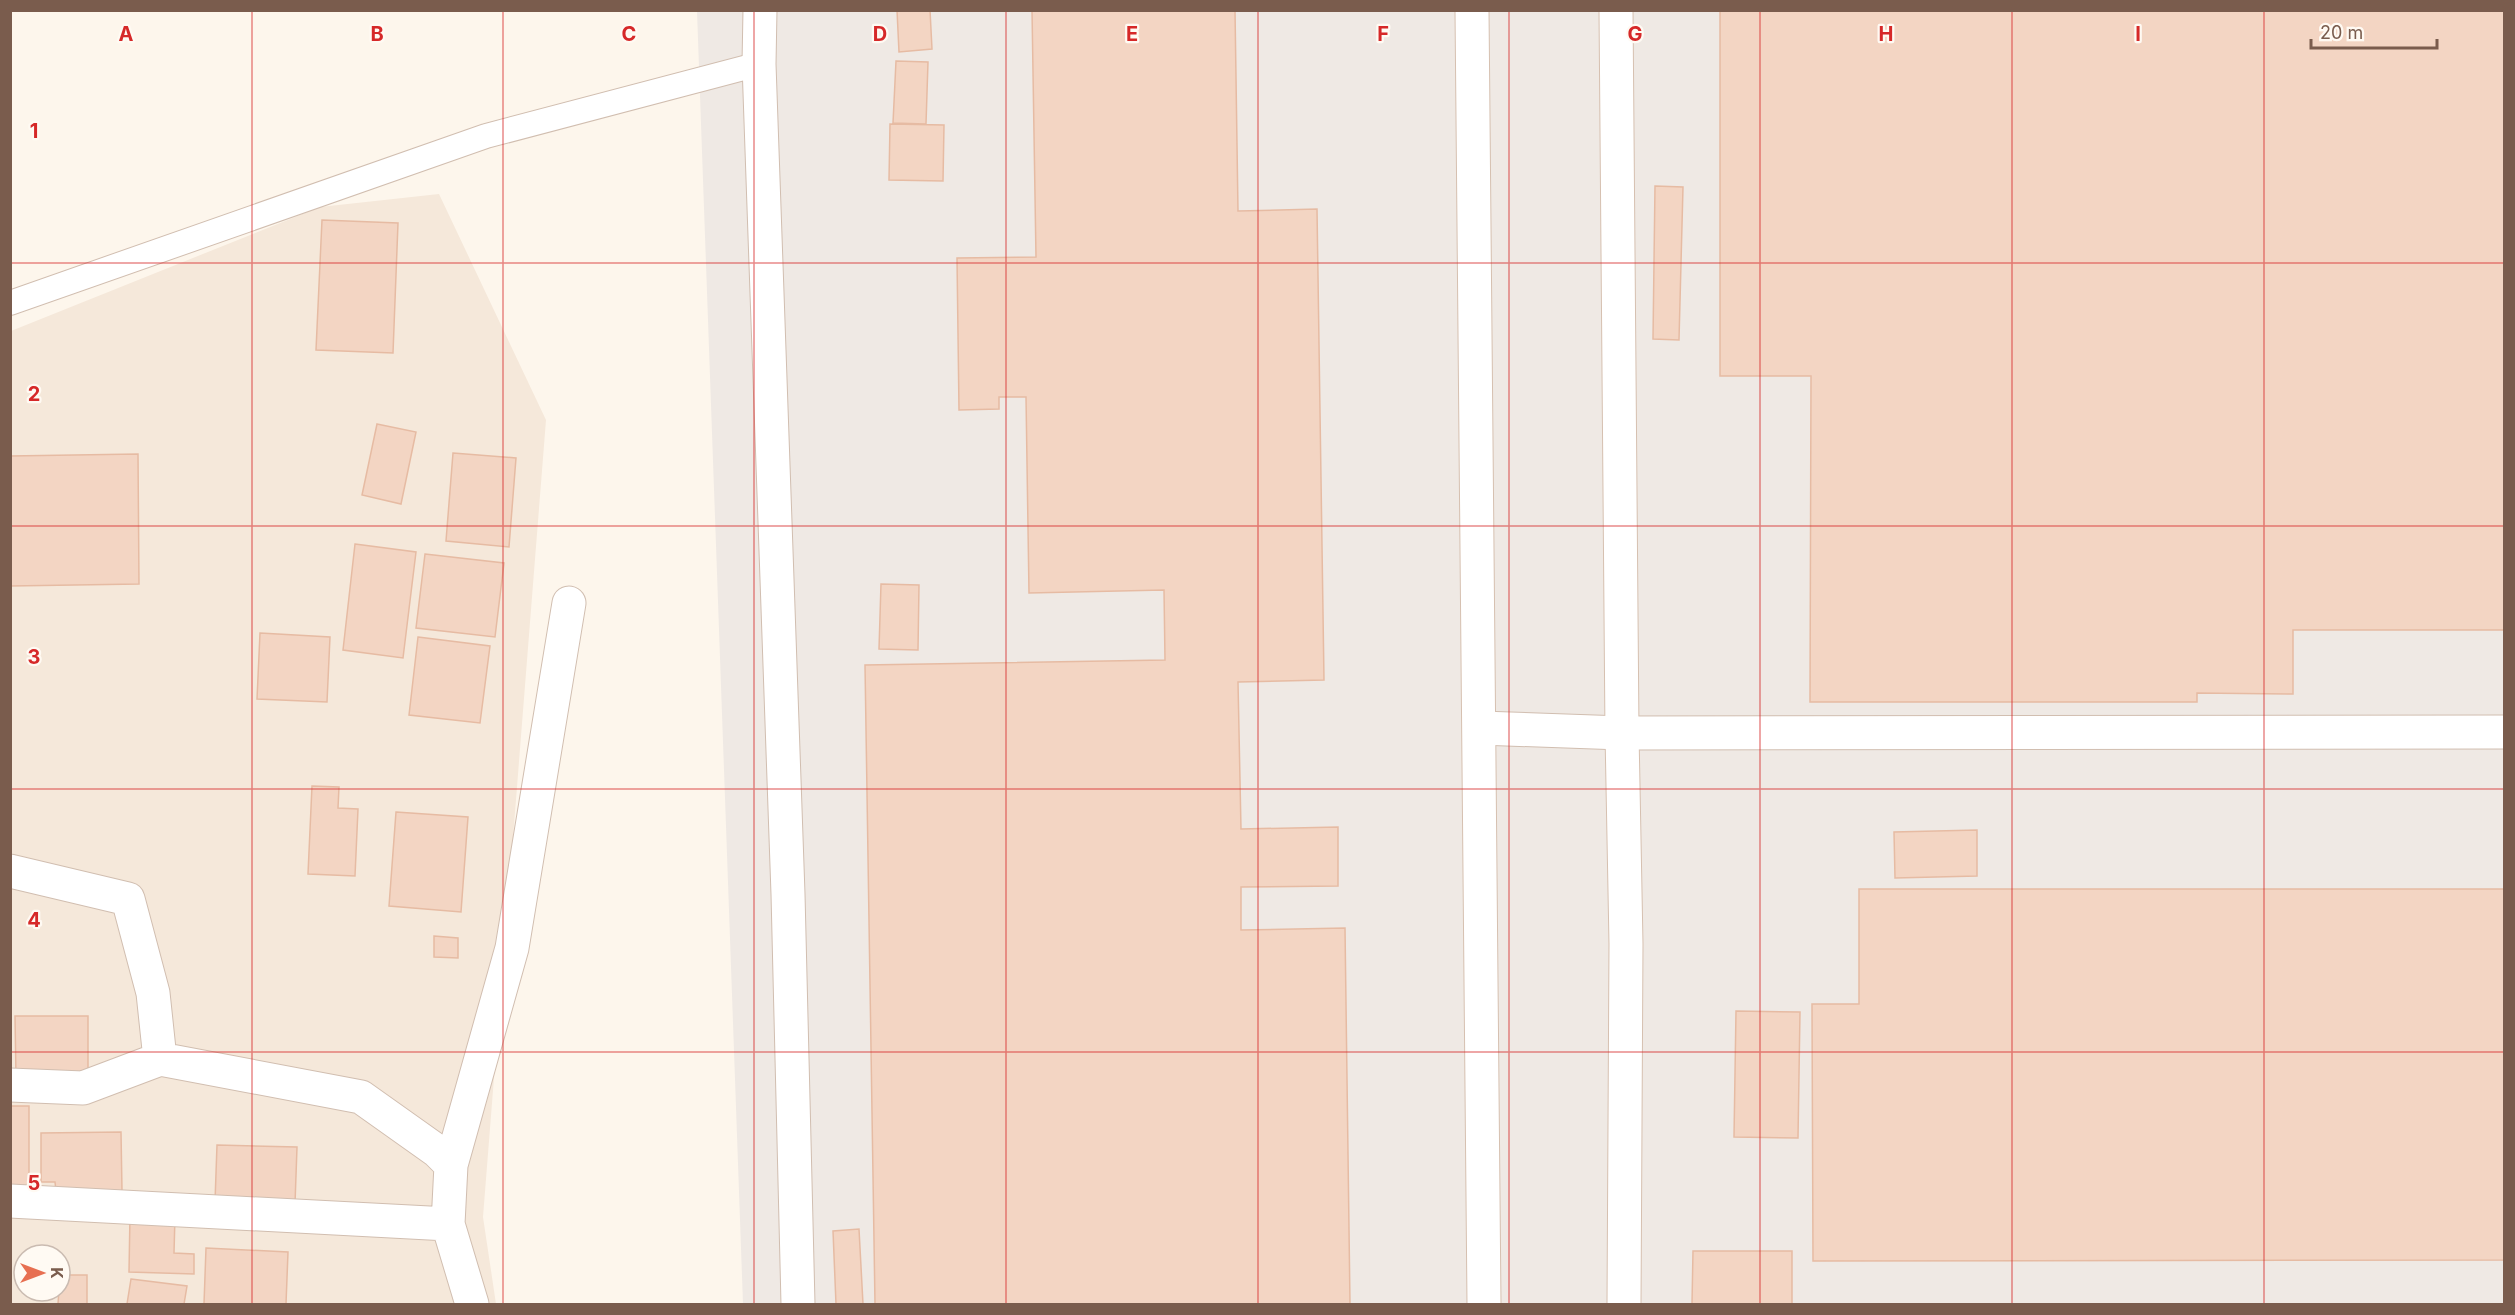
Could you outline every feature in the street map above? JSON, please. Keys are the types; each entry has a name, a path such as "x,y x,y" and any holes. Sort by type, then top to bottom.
{"street":[{"path":"760,10 759,64 788,894 798,1305"},
{"path":"1472,10 1484,1305"},
{"path":"1616,10 1626,944 1624,1305"},
{"path":"472,1305 448,1224 451,1165 512,948 569,603"},
{"path":"1480,728 1622,733 2505,732"},
{"path":"10,871 128,899 153,993 159,1059"},
{"path":"10,1085 83,1088 159,1059 361,1097 437,1151 451,1165"},
{"path":"10,1201 448,1224"}],"lane":[{"path":"10,303 486,136 759,64"}],"shaded area":[{"path":"697,11 2504,11 2504,1304 743,1304"},
{"path":"439,194 546,420 483,1217 496,1304 11,1304 11,331 320,207"}],"building":[{"path":"897,10 930,10 932,49 899,52"},
{"path":"1032,10 1235,10 1238,211 1317,209 1324,680 1238,682 1241,829 1338,827 1338,886 1241,887 1241,930 1345,928 1350,1304 875,1304 865,665 1165,660 1164,590 1029,593 1026,397 999,397 999,409 959,410 957,258 1036,257"},
{"path":"1720,10 2504,10 2504,630 2293,630 2293,694 2197,693 2197,702 1810,702 1811,376 1720,376"},
{"path":"896,61 928,62 926,124 893,123"},
{"path":"890,124 944,125 943,181 889,180"},
{"path":"1655,186 1683,187 1679,340 1653,339"},
{"path":"322,220 398,223 393,353 316,350"},
{"path":"377,424 416,432 401,504 362,495"},
{"path":"453,453 516,458 509,547 446,541"},
{"path":"138,454 139,584 10,586 10,456"},
{"path":"355,544 416,552 403,658 343,650"},
{"path":"425,554 504,563 495,637 416,628"},
{"path":"881,584 919,585 918,650 879,649"},
{"path":"260,633 330,637 327,702 257,699"},
{"path":"418,637 490,646 480,723 409,715"},
{"path":"312,786 339,787 338,808 358,809 355,876 308,874"},
{"path":"396,812 468,817 461,912 389,906"},
{"path":"1977,830 1977,876 1895,878 1894,832"},
{"path":"1859,889 2504,889 2504,1260 1813,1261 1812,1004 1859,1004"},
{"path":"434,936 458,938 458,958 434,957"},
{"path":"1736,1011 1800,1012 1798,1138 1734,1137"},
{"path":"15,1016 88,1016 88,1076 16,1077"},
{"path":"10,1106 29,1106 29,1187 10,1187"},
{"path":"121,1132 122,1191 56,1191 55,1182 41,1182 41,1133"},
{"path":"217,1145 297,1147 295,1204 215,1202"},
{"path":"130,1215 175,1216 174,1253 194,1254 194,1274 129,1272"},
{"path":"859,1229 863,1304 836,1304 833,1231"},
{"path":"206,1248 288,1252 286,1304 204,1304"},
{"path":"1693,1251 1792,1251 1792,1304 1692,1304"},
{"path":"72,1275 87,1275 87,1304 58,1304 72,1303"},
{"path":"131,1279 187,1286 184,1304 127,1304"}]}
